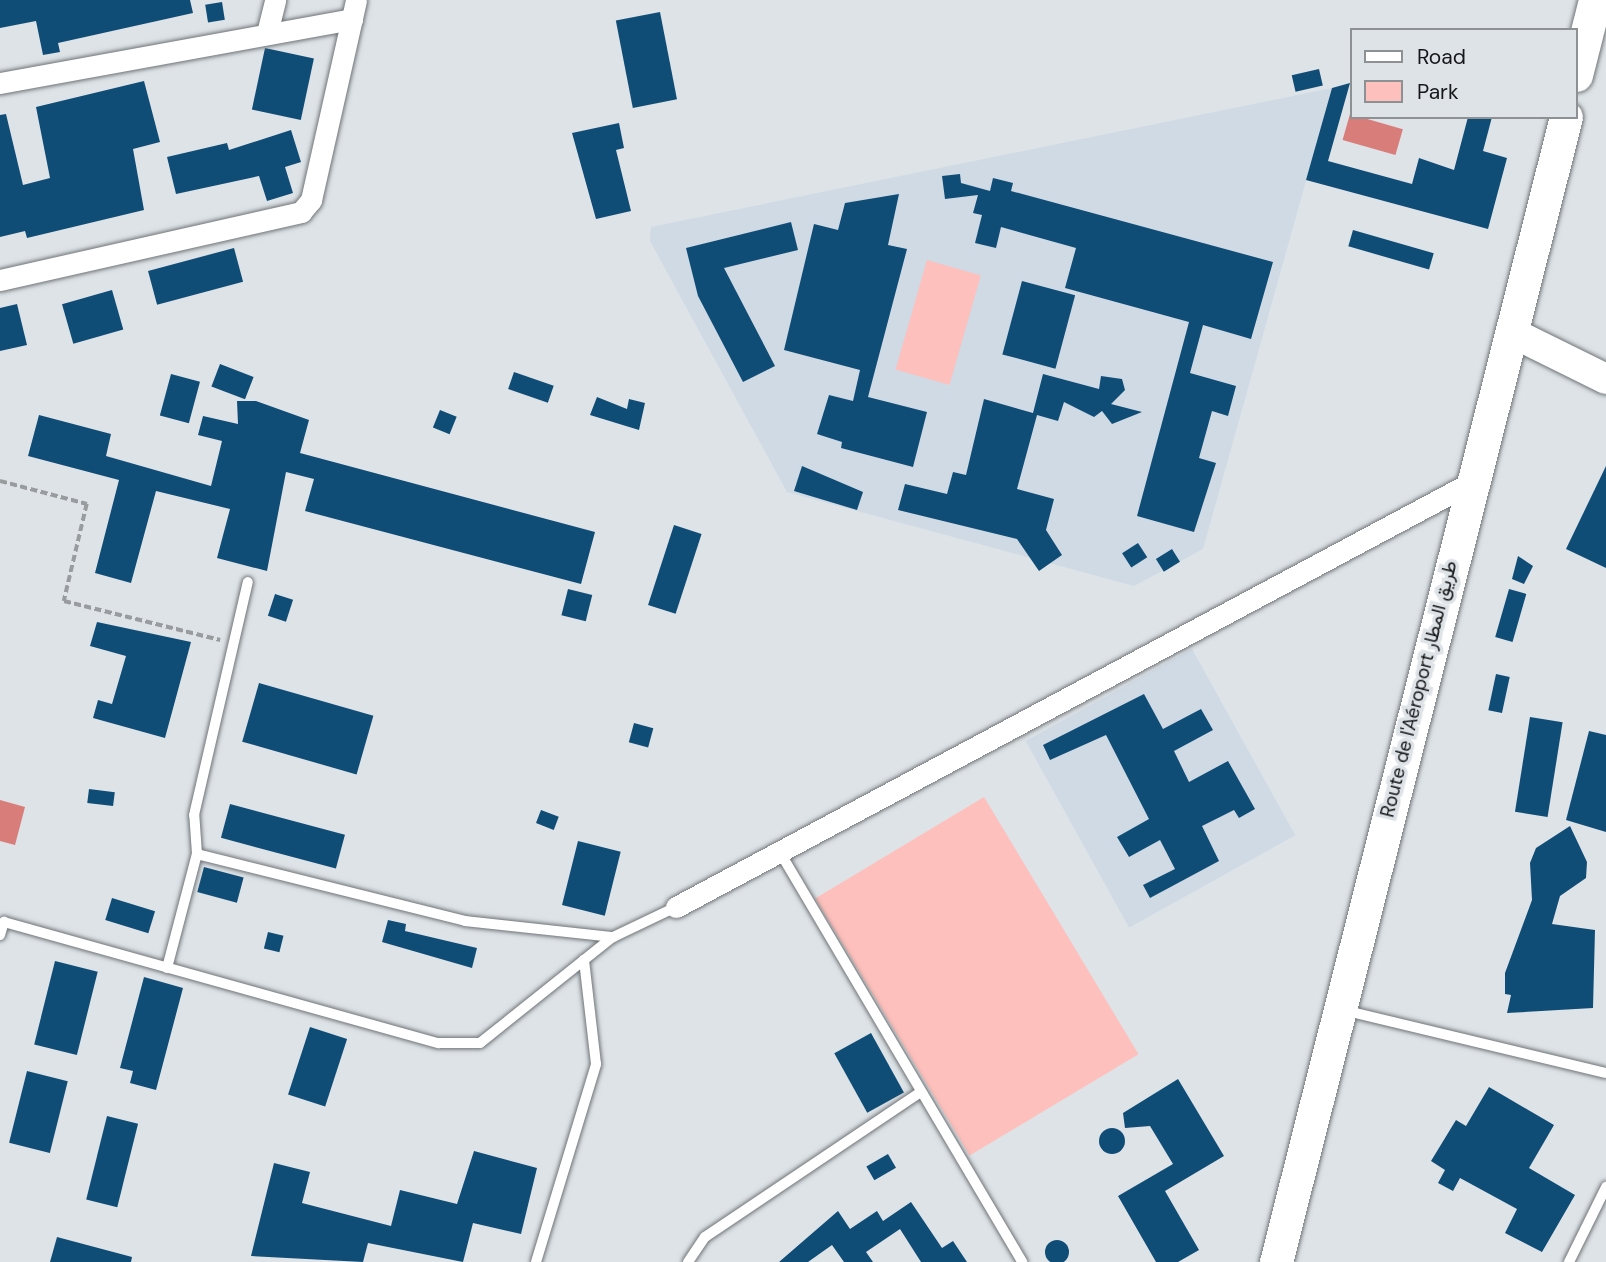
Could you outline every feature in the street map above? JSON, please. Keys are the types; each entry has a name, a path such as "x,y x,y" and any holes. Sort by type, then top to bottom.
{"main road":[{"path":"1578,67 1595,0"},
{"name":"Route de l'Aéroport طريق المطار","path":"1276,1262 1470,483 1513,333 1566,119"},
{"path":"1513,333 1606,379"}],"street":[{"path":"267,33 275,0"},
{"path":"0,83 267,33 354,10 311,200 301,212 0,280"},
{"path":"676,907 781,854 1470,483"}],"lane":[{"path":"167,968 197,854 194,815 248,582"},
{"path":"197,854 465,921 613,937"},
{"path":"781,854 918,1094 1022,1262"},
{"path":"0,935 4,922 438,1043 480,1044 613,937 676,907"},
{"path":"536,1262 596,1063 584,960"},
{"path":"1340,1009 1606,1073"},
{"path":"688,1262 705,1237 918,1094"},
{"path":"1569,1262 1606,1187"}],"path":[{"path":"0,481 87,504 64,601 232,643"}],"shaded area":[{"path":"1332,88 1203,549 1134,586 787,492 650,241 651,227"},
{"path":"1350,114 1350,119 1367,119 1403,129 1395,155 1343,140"},
{"path":"1192,649 1295,835 1129,927 1026,741"},
{"path":"0,800 25,807 15,845 0,841"}],"green space":[{"path":"927,260 981,275 949,385 896,370"},
{"path":"984,797 1139,1054 970,1156 815,898"}],"building":[{"path":"0,0 190,0 193,13 58,43 60,52 43,55 36,21 0,28"},
{"path":"222,2 225,20 208,22 205,5"},
{"path":"660,12 677,99 633,108 616,21"},
{"path":"265,48 314,58 301,120 252,110"},
{"path":"1319,69 1323,86 1296,92 1292,75"},
{"path":"144,81 160,142 133,149 144,210 27,238 25,231 0,237 0,115 6,114 23,185 50,178 36,107"},
{"path":"1350,83 1328,161 1412,184 1419,158 1454,170 1467,119 1491,119 1483,151 1507,158 1488,229 1306,180 1332,88"},
{"path":"619,123 624,148 616,150 631,211 596,219 572,133"},
{"path":"291,130 301,162 285,167 293,193 267,201 259,176 176,194 167,157 227,143 229,150"},
{"path":"960,174 961,183 990,191 993,178 1013,183 1011,191 1273,262 1251,339 1203,325 1190,373 1236,386 1228,416 1212,411 1199,458 1216,463 1194,532 1137,516 1189,322 1065,288 1076,248 1001,227 996,248 975,243 982,215 973,213 978,195 945,199 942,176"},
{"path":"899,194 888,245 907,249 868,397 927,412 913,467 841,448 842,442 817,434 829,395 853,401 860,370 784,350 814,224 838,230 845,203"},
{"path":"791,222 798,250 724,268 775,366 743,382 698,296 686,248"},
{"path":"1353,230 1434,253 1429,269 1348,246"},
{"path":"234,248 243,282 157,305 148,271"},
{"path":"1022,281 1075,295 1055,369 1002,354"},
{"path":"112,290 123,329 73,344 62,304"},
{"path":"17,304 27,345 0,351 0,308"},
{"path":"220,364 254,377 245,399 211,386"},
{"path":"514,372 554,386 548,403 508,389"},
{"path":"171,374 200,382 189,423 160,416"},
{"path":"1043,374 1099,389 1101,376 1122,379 1125,390 1111,404 1142,412 1112,424 1102,411 1094,417 1064,402 1058,421 1037,415 1017,489 1054,499 1046,530 1062,555 1039,571 1017,539 898,510 905,484 947,494 953,472 966,475 984,399 1033,413"},
{"path":"597,397 627,409 629,399 645,403 639,430 590,415"},
{"path":"237,401 256,401 309,420 300,453 595,532 581,584 305,511 314,479 286,472 267,571 217,558 230,509 156,491 131,583 95,573 119,480 28,456 39,415 111,434 106,456 211,486 222,441 198,435 203,416 238,424"},
{"path":"440,410 457,417 450,434 433,428"},
{"path":"802,466 863,492 857,510 794,491"},
{"path":"1606,466 1606,568 1566,549"},
{"path":"674,525 702,534 676,614 648,605"},
{"path":"1138,543 1147,557 1131,568 1122,553"},
{"path":"1172,549 1180,562 1164,572 1156,559"},
{"path":"1518,556 1533,566 1524,584 1512,579"},
{"path":"568,589 592,595 586,621 561,615"},
{"path":"1509,589 1526,594 1513,642 1495,637"},
{"path":"275,594 293,600 286,622 268,616"},
{"path":"97,622 191,642 165,738 93,718 98,700 112,704 126,656 90,646"},
{"path":"1496,674 1510,677 1502,713 1488,710"},
{"path":"259,683 373,716 357,774 242,742"},
{"path":"1144,694 1163,729 1201,709 1213,730 1174,751 1189,782 1228,761 1255,809 1239,818 1234,810 1202,826 1219,861 1150,898 1143,885 1175,869 1160,840 1129,857 1117,837 1149,819 1106,735 1050,760 1043,745"},
{"path":"1530,717 1563,722 1548,817 1515,812"},
{"path":"634,723 653,728 648,747 629,742"},
{"path":"1589,731 1606,735 1606,832 1566,820"},
{"path":"89,789 115,792 113,806 87,803"},
{"path":"230,804 345,835 336,869 221,838"},
{"path":"541,810 559,817 554,830 536,823"},
{"path":"1570,826 1587,862 1586,878 1560,896 1552,924 1595,930 1593,1008 1507,1013 1511,995 1505,994 1505,973 1532,900 1530,863 1536,848"},
{"path":"578,841 621,852 605,916 562,905"},
{"path":"204,867 244,878 237,903 197,892"},
{"path":"112,898 155,911 148,933 105,920"},
{"path":"388,920 406,924 405,931 477,948 472,968 382,942"},
{"path":"268,932 284,936 279,952 264,948"},
{"path":"55,961 98,972 77,1055 34,1044"},
{"path":"144,977 183,988 156,1090 130,1083 133,1071 120,1068"},
{"path":"310,1027 347,1039 325,1107 288,1095"},
{"path":"871,1033 904,1092 867,1113 834,1053"},
{"path":"27,1071 68,1081 50,1153 9,1143"},
{"path":"1178,1079 1224,1156 1165,1191 1199,1250 1178,1262 1156,1262 1118,1196 1173,1164 1150,1126 1125,1128 1123,1113"},
{"path":"1489,1087 1554,1125 1529,1168 1575,1195 1542,1252 1505,1233 1517,1209 1460,1178 1453,1191 1438,1183 1445,1170 1431,1161 1456,1120 1466,1126"},
{"path":"107,1116 138,1124 117,1207 86,1199"},
{"path":"1112,1128 1121,1132 1125,1141 1121,1150 1112,1154 1103,1150 1099,1141 1103,1132"},
{"path":"474,1151 537,1168 521,1234 473,1223 463,1262 368,1243 363,1262 251,1256 274,1163 310,1172 302,1203 391,1226 400,1190 457,1204"},
{"path":"888,1154 896,1168 874,1180 866,1166"},
{"path":"911,1202 942,1248 953,1241 967,1262 921,1262 900,1229 866,1252 873,1262 844,1262 832,1245 808,1262 779,1262 838,1211 850,1229 877,1211 883,1221"},
{"path":"57,1237 132,1257 131,1262 50,1262"},
{"path":"1053,1241 1061,1241 1068,1248 1068,1256 1061,1263 1053,1263 1046,1256 1046,1248"}]}
